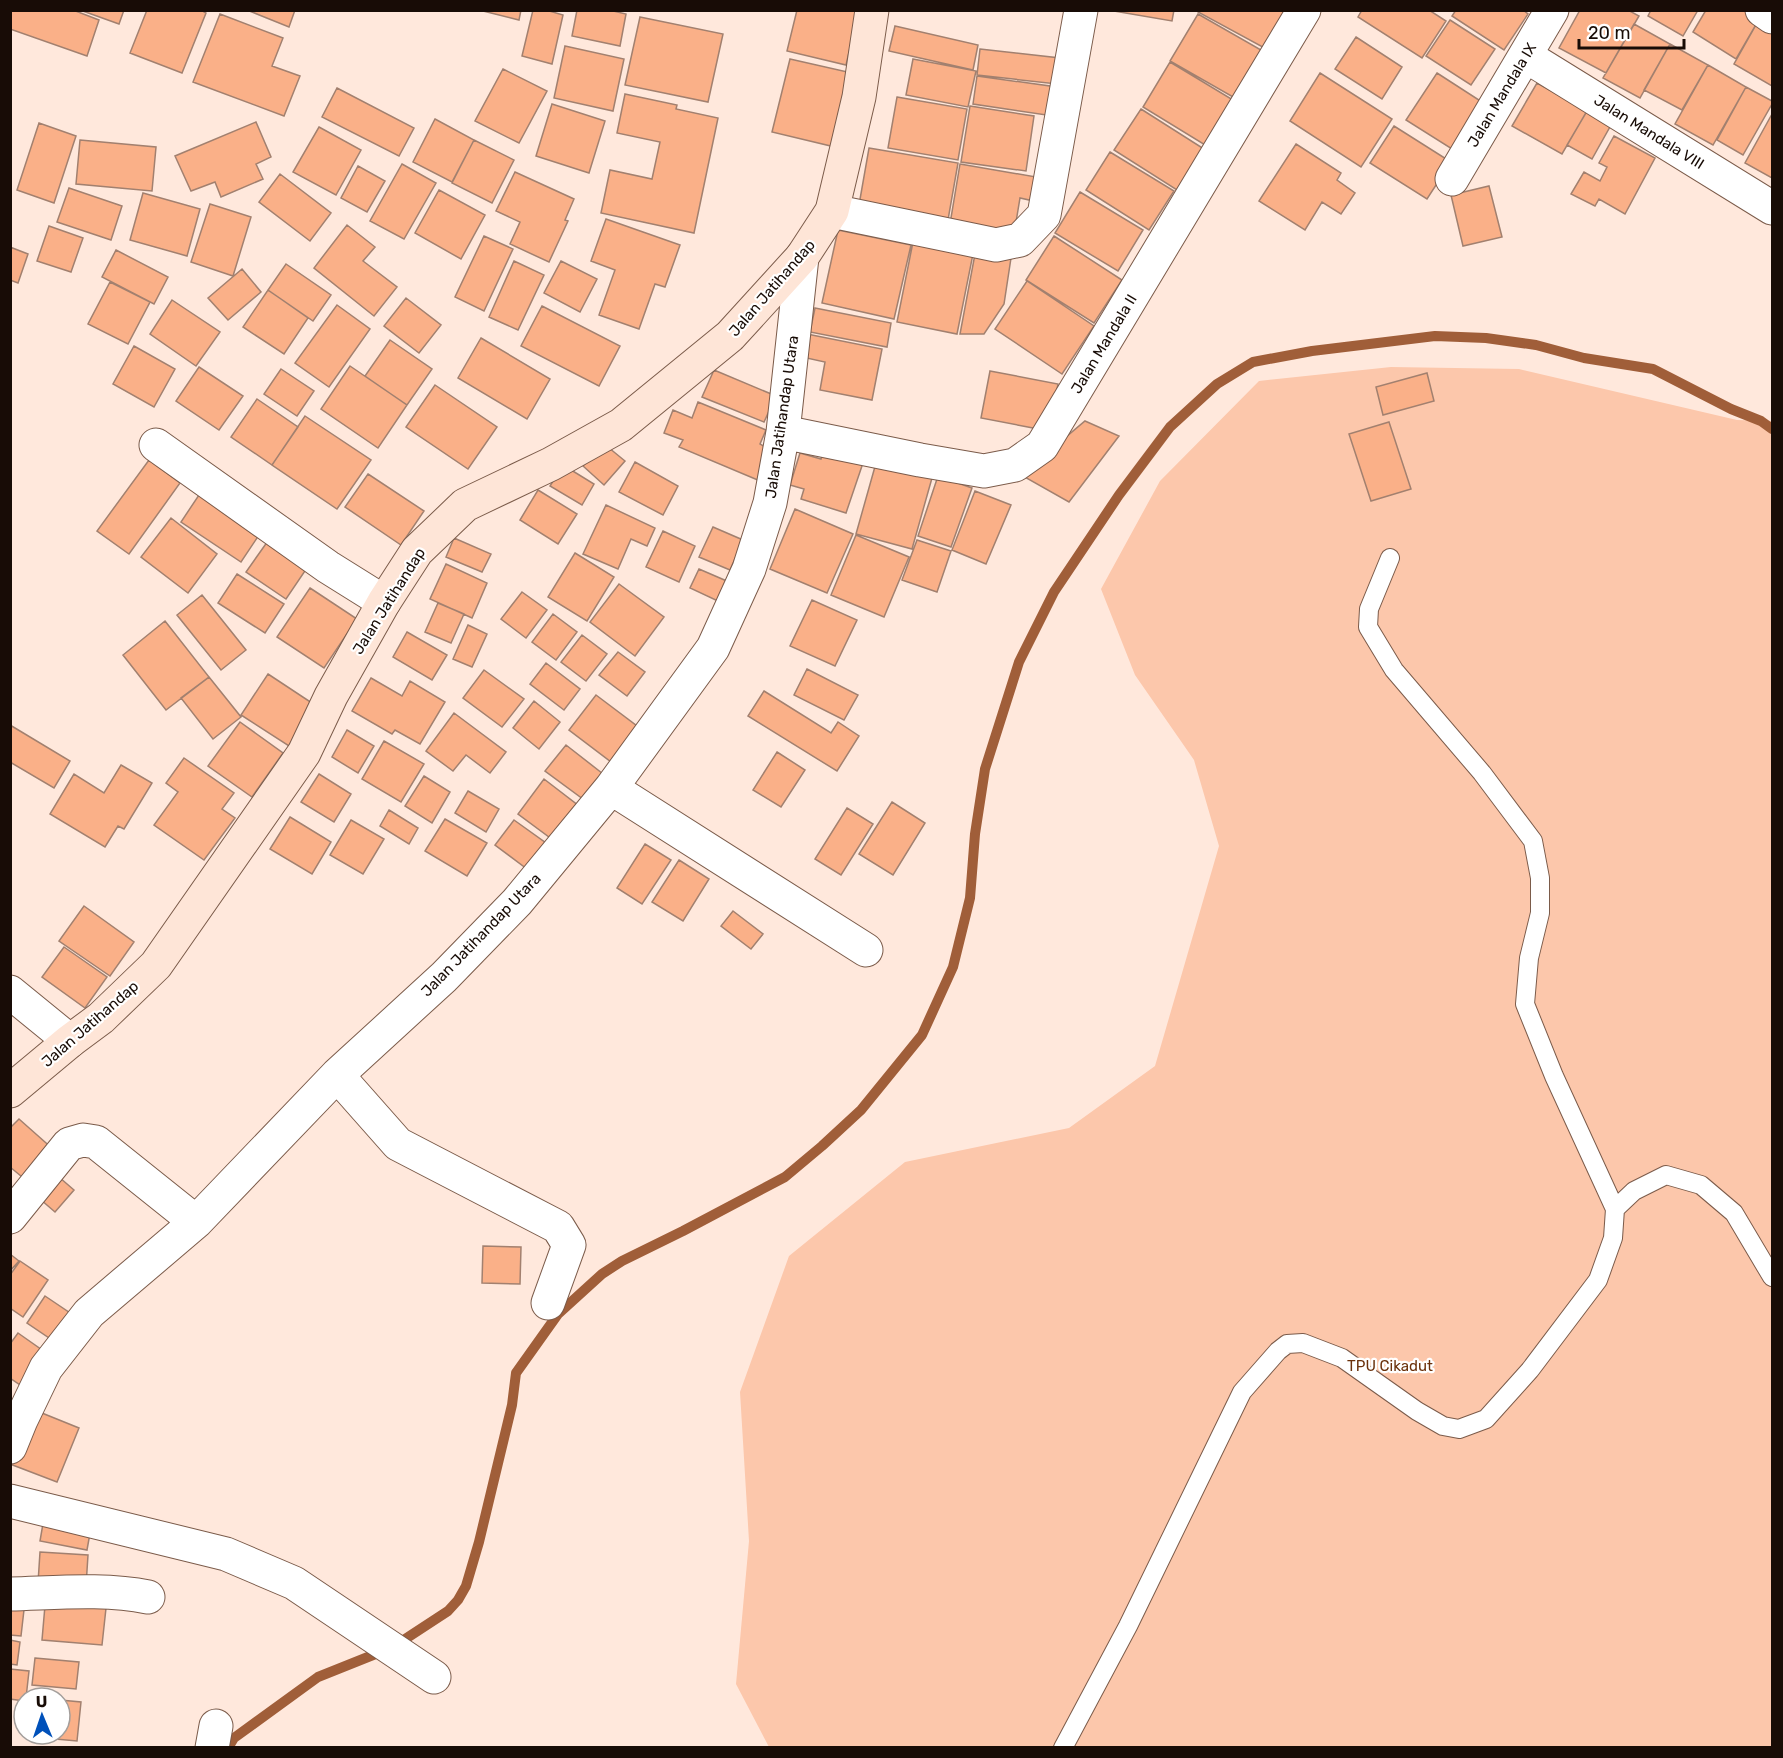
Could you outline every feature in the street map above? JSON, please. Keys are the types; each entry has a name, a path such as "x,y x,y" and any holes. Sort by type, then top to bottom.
{"street":[{"name":"Jalan Jatihandap","path":"10,1091 101,1018 156,965 304,753 332,696 384,602 417,551 465,505 551,464 621,425 730,336 802,257 832,211 859,97 872,10"},
{"path":"832,211 996,245 1020,240 1044,215 1082,10"},
{"name":"Jalan Mandala II","path":"783,432 984,471 1015,465 1042,446 1305,10"},
{"name":"Jalan Mandala IX","path":"1452,179 1552,10"},
{"path":"1762,10 1773,17"},
{"name":"Jalan Mandala VIII","path":"1526,56 1773,208"},
{"name":"Jalan Jatihandap Utara","path":"10,1447 46,1368 89,1313 196,1222 337,1075 444,977 517,902 611,788 713,648 749,569 770,503 783,432 802,257"},
{"path":"156,445 328,567 384,602"},
{"path":"611,788 866,950"},
{"path":"10,992 70,1041"},
{"path":"337,1075 398,1144 558,1227 569,1245 548,1303"},
{"path":"10,1217 69,1144 83,1140 96,1142 196,1222"},
{"path":"10,1501 226,1554 294,1583 434,1677"},
{"path":"10,1594 136,1594 148,1597"}],"lane":[{"path":"1063,1748 1128,1626 1242,1392 1278,1351 1287,1344 1303,1343 1342,1358 1417,1411 1443,1426 1459,1429 1486,1419 1530,1370 1598,1280 1613,1239 1615,1209 1554,1076 1525,1004 1529,958 1540,913 1540,878 1533,841 1482,773 1394,670 1368,627 1369,609 1390,558"},
{"path":"1615,1209 1634,1191 1666,1175 1701,1185 1734,1213 1773,1277"}],"green space":[{"name":"TPU Cikadut","path":"1391,367 1519,369 1737,420 1772,421 1772,1747 769,1747 736,1684 749,1541 740,1392 789,1256 905,1162 1069,1128 1155,1066 1219,846 1194,760 1135,675 1101,589 1160,481 1259,381"}],"building":[{"path":"10,10 73,10 99,20 87,56 10,29"},
{"path":"80,10 124,10 119,24"},
{"path":"147,10 201,10 206,13 182,73 130,53"},
{"path":"247,10 295,10 289,27"},
{"path":"479,10 521,10 519,20"},
{"path":"533,10 546,10 563,15 552,64 522,56"},
{"path":"577,10 609,10 626,14 620,46 572,36"},
{"path":"797,10 859,10 846,65 787,51"},
{"path":"1108,10 1174,10 1172,21"},
{"path":"1199,10 1292,10 1270,51 1198,12"},
{"path":"1362,10 1429,10 1446,21 1422,58 1358,17"},
{"path":"1456,10 1523,10 1528,14 1504,50 1452,16"},
{"path":"1580,10 1628,10 1639,16 1606,73 1559,48"},
{"path":"1651,10 1698,10 1683,36 1648,16"},
{"path":"1706,10 1752,10 1761,16 1736,59 1693,32"},
{"path":"220,14 283,38 272,66 300,76 284,116 193,82"},
{"path":"1198,14 1268,54 1240,101 1170,61"},
{"path":"1761,16 1772,23 1772,86 1734,64"},
{"path":"640,17 723,34 708,102 625,85"},
{"path":"1450,20 1495,49 1471,85 1426,56"},
{"path":"1634,24 1670,44 1640,98 1603,78"},
{"path":"895,26 978,45 973,70 889,51"},
{"path":"1356,37 1402,67 1382,99 1335,69"},
{"path":"1670,44 1708,65 1682,110 1644,90"},
{"path":"565,46 624,59 613,111 554,98"},
{"path":"980,49 1060,58 1057,84 977,75"},
{"path":"790,59 852,73 835,147 772,132"},
{"path":"913,59 976,71 968,107 906,95"},
{"path":"1170,62 1238,103 1210,148 1143,107"},
{"path":"1708,65 1746,87 1713,145 1675,124"},
{"path":"503,69 547,91 519,143 475,121"},
{"path":"1320,73 1392,119 1361,167 1290,121"},
{"path":"1437,73 1482,102 1452,149 1406,120"},
{"path":"977,76 1057,87 1053,116 973,104"},
{"path":"1537,83 1587,111 1562,154 1512,126"},
{"path":"1746,87 1772,101 1772,104 1743,155 1717,140"},
{"path":"337,88 414,128 399,156 322,117"},
{"path":"625,94 677,105 676,109 718,118 694,233 601,213 610,170 652,179 660,142 617,133"},
{"path":"897,97 967,109 958,160 888,148"},
{"path":"552,104 605,121 589,173 536,156"},
{"path":"970,106 1034,116 1026,171 961,162"},
{"path":"1141,109 1204,149 1177,190 1114,150"},
{"path":"1587,111 1611,125 1592,159 1567,145"},
{"path":"1772,114 1772,178 1745,163"},
{"path":"435,119 474,140 452,182 413,162"},
{"path":"256,122 271,157 256,164 263,179 221,197 215,182 191,191 175,156"},
{"path":"39,123 76,136 54,203 17,190"},
{"path":"1394,126 1451,162 1427,199 1370,163"},
{"path":"319,127 361,150 336,195 293,172"},
{"path":"1614,136 1655,158 1625,214 1599,199 1595,206 1571,194 1584,172 1600,181 1607,167 1599,163"},
{"path":"80,140 156,147 152,191 76,184"},
{"path":"474,140 514,160 492,203 452,183"},
{"path":"1296,144 1341,173 1337,180 1355,193 1341,214 1322,202 1305,230 1259,201"},
{"path":"869,148 958,163 948,220 859,205"},
{"path":"1110,152 1174,191 1149,230 1086,190"},
{"path":"402,164 436,183 404,239 370,221"},
{"path":"960,164 1042,178 1038,202 1020,198 1014,234 950,224"},
{"path":"358,166 385,181 367,212 341,198"},
{"path":"515,172 574,199 565,220 568,221 549,262 510,244 520,222 496,211"},
{"path":"280,174 331,213 310,241 259,202"},
{"path":"1489,186 1502,237 1463,246 1451,195"},
{"path":"69,188 122,206 111,240 57,222"},
{"path":"439,190 485,215 461,259 415,233"},
{"path":"1080,192 1143,230 1118,271 1055,233"},
{"path":"143,193 200,209 187,256 130,240"},
{"path":"210,204 251,217 233,276 191,262"},
{"path":"606,219 680,245 665,287 655,284 639,329 599,315 615,270 591,261"},
{"path":"347,225 375,247 363,261 397,287 374,316 314,268"},
{"path":"49,226 83,238 71,272 37,261"},
{"path":"838,230 911,245 894,319 822,303"},
{"path":"484,236 513,249 484,311 455,297"},
{"path":"1054,236 1122,280 1094,323 1026,280"},
{"path":"913,242 973,254 957,334 897,322"},
{"path":"10,247 28,254 18,283 10,280"},
{"path":"116,250 168,277 154,304 102,277"},
{"path":"975,254 1011,258 1004,304 984,334 960,334"},
{"path":"514,261 544,275 518,330 489,317"},
{"path":"561,261 597,279 580,312 544,293"},
{"path":"286,264 331,295 313,321 268,290"},
{"path":"242,269 261,292 228,320 208,298"},
{"path":"1027,281 1094,326 1062,374 995,329"},
{"path":"110,282 150,302 128,344 88,324"},
{"path":"268,290 308,318 284,354 243,327"},
{"path":"406,298 441,325 419,353 384,326"},
{"path":"172,300 220,332 196,366 150,334"},
{"path":"337,305 370,329 329,387 295,363"},
{"path":"542,306 620,346 599,386 521,346"},
{"path":"815,308 891,323 887,347 810,332"},
{"path":"807,334 882,349 872,400 820,390 825,362 802,357"},
{"path":"481,338 550,379 527,419 458,378"},
{"path":"390,340 432,369 407,405 365,376"},
{"path":"134,346 175,369 154,407 113,384"},
{"path":"350,366 407,405 378,448 321,409"},
{"path":"199,367 243,396 219,430 176,401"},
{"path":"281,369 314,391 297,416 264,394"},
{"path":"714,370 776,396 764,422 702,397"},
{"path":"990,371 1058,384 1049,431 981,418"},
{"path":"1427,373 1434,401 1383,415 1376,387"},
{"path":"435,385 497,427 468,469 406,427"},
{"path":"257,399 298,427 272,465 231,437"},
{"path":"698,402 766,430 760,444 775,453 765,483 679,447 683,440 664,433 673,410 692,418"},
{"path":"305,416 371,460 337,509 272,465"},
{"path":"1085,421 1119,436 1069,502 1021,475"},
{"path":"1389,422 1411,489 1371,501 1349,434"},
{"path":"603,443 625,461 604,485 583,466"},
{"path":"825,447 864,460 846,513 801,499 804,489 790,485 800,453 821,459"},
{"path":"149,460 180,483 129,554 97,531"},
{"path":"635,462 678,486 663,515 619,492"},
{"path":"876,463 932,478 912,549 856,534"},
{"path":"563,465 594,484 582,505 550,486"},
{"path":"368,474 424,511 401,545 345,507"},
{"path":"938,476 972,488 951,547 918,536"},
{"path":"203,489 263,529 241,562 181,522"},
{"path":"538,490 577,514 558,544 520,520"},
{"path":"975,491 1011,505 986,564 952,550"},
{"path":"606,505 655,528 647,546 631,539 618,569 583,554"},
{"path":"795,509 853,534 827,593 770,569"},
{"path":"171,518 217,554 188,593 141,557"},
{"path":"713,527 743,540 730,570 699,557"},
{"path":"663,531 695,546 679,582 646,567"},
{"path":"856,535 909,557 884,617 831,595"},
{"path":"270,538 309,565 286,599 246,572"},
{"path":"454,538 491,554 482,572 446,557"},
{"path":"917,540 951,551 937,592 902,580"},
{"path":"575,553 614,577 587,621 548,597"},
{"path":"446,564 487,583 472,618 430,599"},
{"path":"699,569 729,582 720,602 690,588"},
{"path":"237,574 284,604 265,633 218,603"},
{"path":"619,584 664,617 635,656 590,622"},
{"path":"310,588 357,619 324,668 277,637"},
{"path":"522,592 547,610 526,638 501,619"},
{"path":"202,595 246,650 221,670 177,615"},
{"path":"812,600 857,620 835,666 790,646"},
{"path":"438,603 464,614 451,643 425,632"},
{"path":"553,614 577,632 556,660 532,642"},
{"path":"165,621 209,677 166,710 123,655"},
{"path":"468,625 487,634 472,667 453,659"},
{"path":"407,632 447,655 432,680 393,657"},
{"path":"582,635 607,654 586,681 561,662"},
{"path":"618,652 645,672 627,696 599,675"},
{"path":"546,663 580,689 564,710 530,684"},
{"path":"807,669 858,695 844,720 794,695"},
{"path":"484,670 524,699 502,727 463,698"},
{"path":"268,674 315,705 289,746 241,715"},
{"path":"209,677 241,717 213,739 181,698"},
{"path":"371,678 402,696 410,681 445,702 420,744 395,730 392,734 352,711"},
{"path":"764,691 831,733 838,722 859,736 837,771 748,716"},
{"path":"596,695 641,729 615,765 569,730"},
{"path":"534,701 560,722 539,749 513,728"},
{"path":"454,713 506,752 490,773 466,755 453,771 426,751"},
{"path":"240,722 283,753 252,797 208,766"},
{"path":"10,725 70,761 54,788 10,762"},
{"path":"347,730 374,746 358,773 332,757"},
{"path":"384,741 424,764 401,802 362,779"},
{"path":"566,745 607,777 587,802 545,771"},
{"path":"777,752 805,770 781,807 753,790"},
{"path":"184,758 234,793 222,809 235,818 204,860 154,825 178,792 166,783"},
{"path":"121,765 152,783 124,829 118,826 105,847 50,814 74,774 104,793"},
{"path":"319,774 351,794 334,822 301,802"},
{"path":"424,776 450,792 432,823 405,806"},
{"path":"544,779 579,806 553,840 518,814"},
{"path":"468,791 499,809 486,832 455,813"},
{"path":"892,802 925,823 893,875 859,854"},
{"path":"847,808 873,824 841,875 815,859"},
{"path":"389,810 418,828 409,844 380,826"},
{"path":"290,817 331,842 312,874 270,849"},
{"path":"445,819 487,843 467,876 425,851"},
{"path":"351,820 384,839 363,874 330,855"},
{"path":"514,820 546,843 527,869 495,845"},
{"path":"645,844 671,860 642,904 617,888"},
{"path":"679,860 709,879 683,921 652,902"},
{"path":"84,906 134,942 110,976 59,941"},
{"path":"733,911 763,934 751,949 721,926"},
{"path":"64,947 107,977 85,1008 42,977"},
{"path":"19,1119 54,1150 27,1181 10,1167 10,1128"},
{"path":"52,1171 74,1190 55,1212 33,1193"},
{"path":"483,1246 521,1247 520,1284 482,1283"},
{"path":"10,1254 19,1261 10,1271"},
{"path":"20,1261 48,1280 23,1317 10,1308 10,1275"},
{"path":"45,1296 79,1319 61,1346 27,1323"},
{"path":"18,1333 52,1357 29,1391 10,1378 10,1344"},
{"path":"32,1409 79,1428 57,1482 10,1464"},
{"path":"45,1512 92,1522 87,1550 40,1541"},
{"path":"40,1552 88,1555 86,1586 38,1583"},
{"path":"46,1594 107,1599 102,1645 42,1640"},
{"path":"10,1599 25,1601 21,1636 10,1635"},
{"path":"10,1640 20,1642 17,1665 10,1664"},
{"path":"35,1658 79,1662 76,1689 72,1689 72,1686 32,1685"},
{"path":"10,1669 29,1671 27,1686 12,1686 12,1699 10,1699"},
{"path":"72,1701 81,1702 77,1741 72,1741"}],"waterway":[{"path":"228,1748 234,1738 318,1677 393,1647 448,1611 458,1600 466,1586 479,1542 512,1405 516,1373 558,1314 602,1274 622,1261 785,1177 861,1110 922,1035 953,967 970,898 975,834 985,769 1019,662 1054,592 1119,495 1170,427 1217,384 1253,362 1312,351 1435,336 1486,338 1536,345 1584,358 1653,369 1731,409 1761,421 1772,429"}]}
